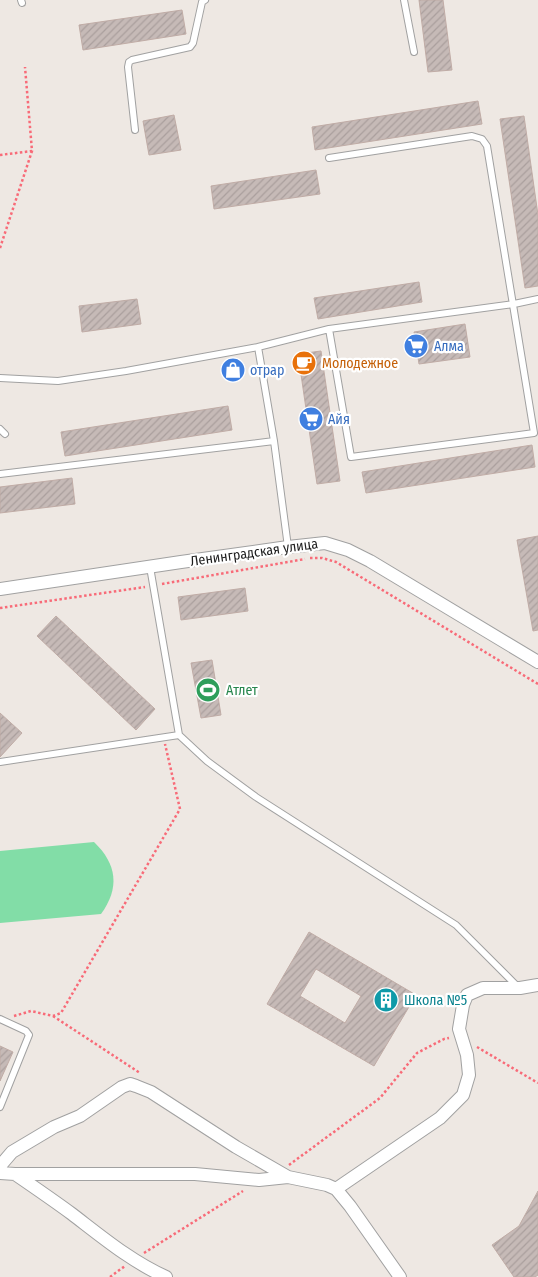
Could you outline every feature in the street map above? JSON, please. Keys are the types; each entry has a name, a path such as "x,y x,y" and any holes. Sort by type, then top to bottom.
{"street":[{"name":"Ленинградская улица","path":"0,589 324,543 348,550 538,662"},
{"path":"336,1189 440,1118 463,1095 469,1075 467,1055 459,1029 463,1005 467,995 483,988 520,988 538,985"},
{"path":"0,1166 12,1152 54,1127 80,1116 122,1087 130,1084 151,1092 236,1147 287,1173 336,1189 400,1277"},
{"path":"0,1172 15,1174 195,1174 259,1180 287,1173"},
{"path":"15,1174 113,1245 166,1277"}],"lane":[{"path":"135,130 129,62 190,48 193,43 202,2 205,0"},
{"path":"404,0 414,52"},
{"path":"329,158 472,136 482,139 487,146 534,433 351,457 330,329"},
{"path":"0,378 58,381 126,371 258,347 330,329 514,304 538,299"},
{"path":"258,347 274,441 288,547"},
{"path":"0,474 274,441"},
{"path":"150,567 179,736 207,762 256,797 456,925 520,988"},
{"path":"0,762 179,736"},
{"path":"0,1019 26,1031 29,1035 0,1107"}],"path":[{"path":"0,248 32,151 25,67"},
{"path":"0,155 32,151"},
{"path":"0,608 153,586 308,558 322,558 336,562 538,684"},
{"path":"53,1016 61,1013 180,809 164,738"},
{"path":"0,1019 31,1011 53,1016 142,1075"},
{"path":"287,1173 380,1098 417,1053 444,1039 462,1038 538,1083"},
{"path":"110,1277 259,1180"}],"green space":[{"path":"94,842 102,850 113,876 111,895 101,914 0,923 0,851"}],"building":[{"path":"419,0 443,0 452,70 428,72"},
{"path":"182,10 186,34 83,50 79,25"},
{"path":"478,101 482,124 315,150 312,127"},
{"path":"174,115 181,150 149,155 143,121"},
{"path":"524,116 538,215 538,286 525,288 500,119"},
{"path":"316,170 320,194 214,209 211,186"},
{"path":"419,282 422,302 318,319 314,298"},
{"path":"137,299 141,324 82,332 79,306"},
{"path":"465,324 470,357 419,364 414,332"},
{"path":"321,351 340,481 317,484 298,354"},
{"path":"228,406 232,430 65,456 61,432"},
{"path":"532,445 535,467 366,493 362,472"},
{"path":"72,478 75,504 0,513 0,487"},
{"path":"538,536 538,630 533,631 517,540"},
{"path":"245,588 248,611 181,620 178,597"},
{"path":"56,616 155,709 136,730 37,636"},
{"path":"212,660 221,715 201,718 191,663"},
{"path":"0,713 22,733 0,757"},
{"name":"Школа №5","path":"309,932 416,995 374,1066 267,1004","holes":["316,969 361,996 345,1023 300,996"]},
{"path":"0,1046 13,1052 0,1081"},
{"path":"538,1191 538,1275 535,1277 514,1277 492,1245 519,1226"}],"place":[{"name":"Алма","path":"416,346"},
{"name":"Молодежное","path":"304,363"},
{"name":"отрар","path":"233,370"},
{"name":"Айя","path":"311,419"},
{"name":"Атлет","path":"208,690"},
{"name":"Школа №5","path":"386,1000"}]}
